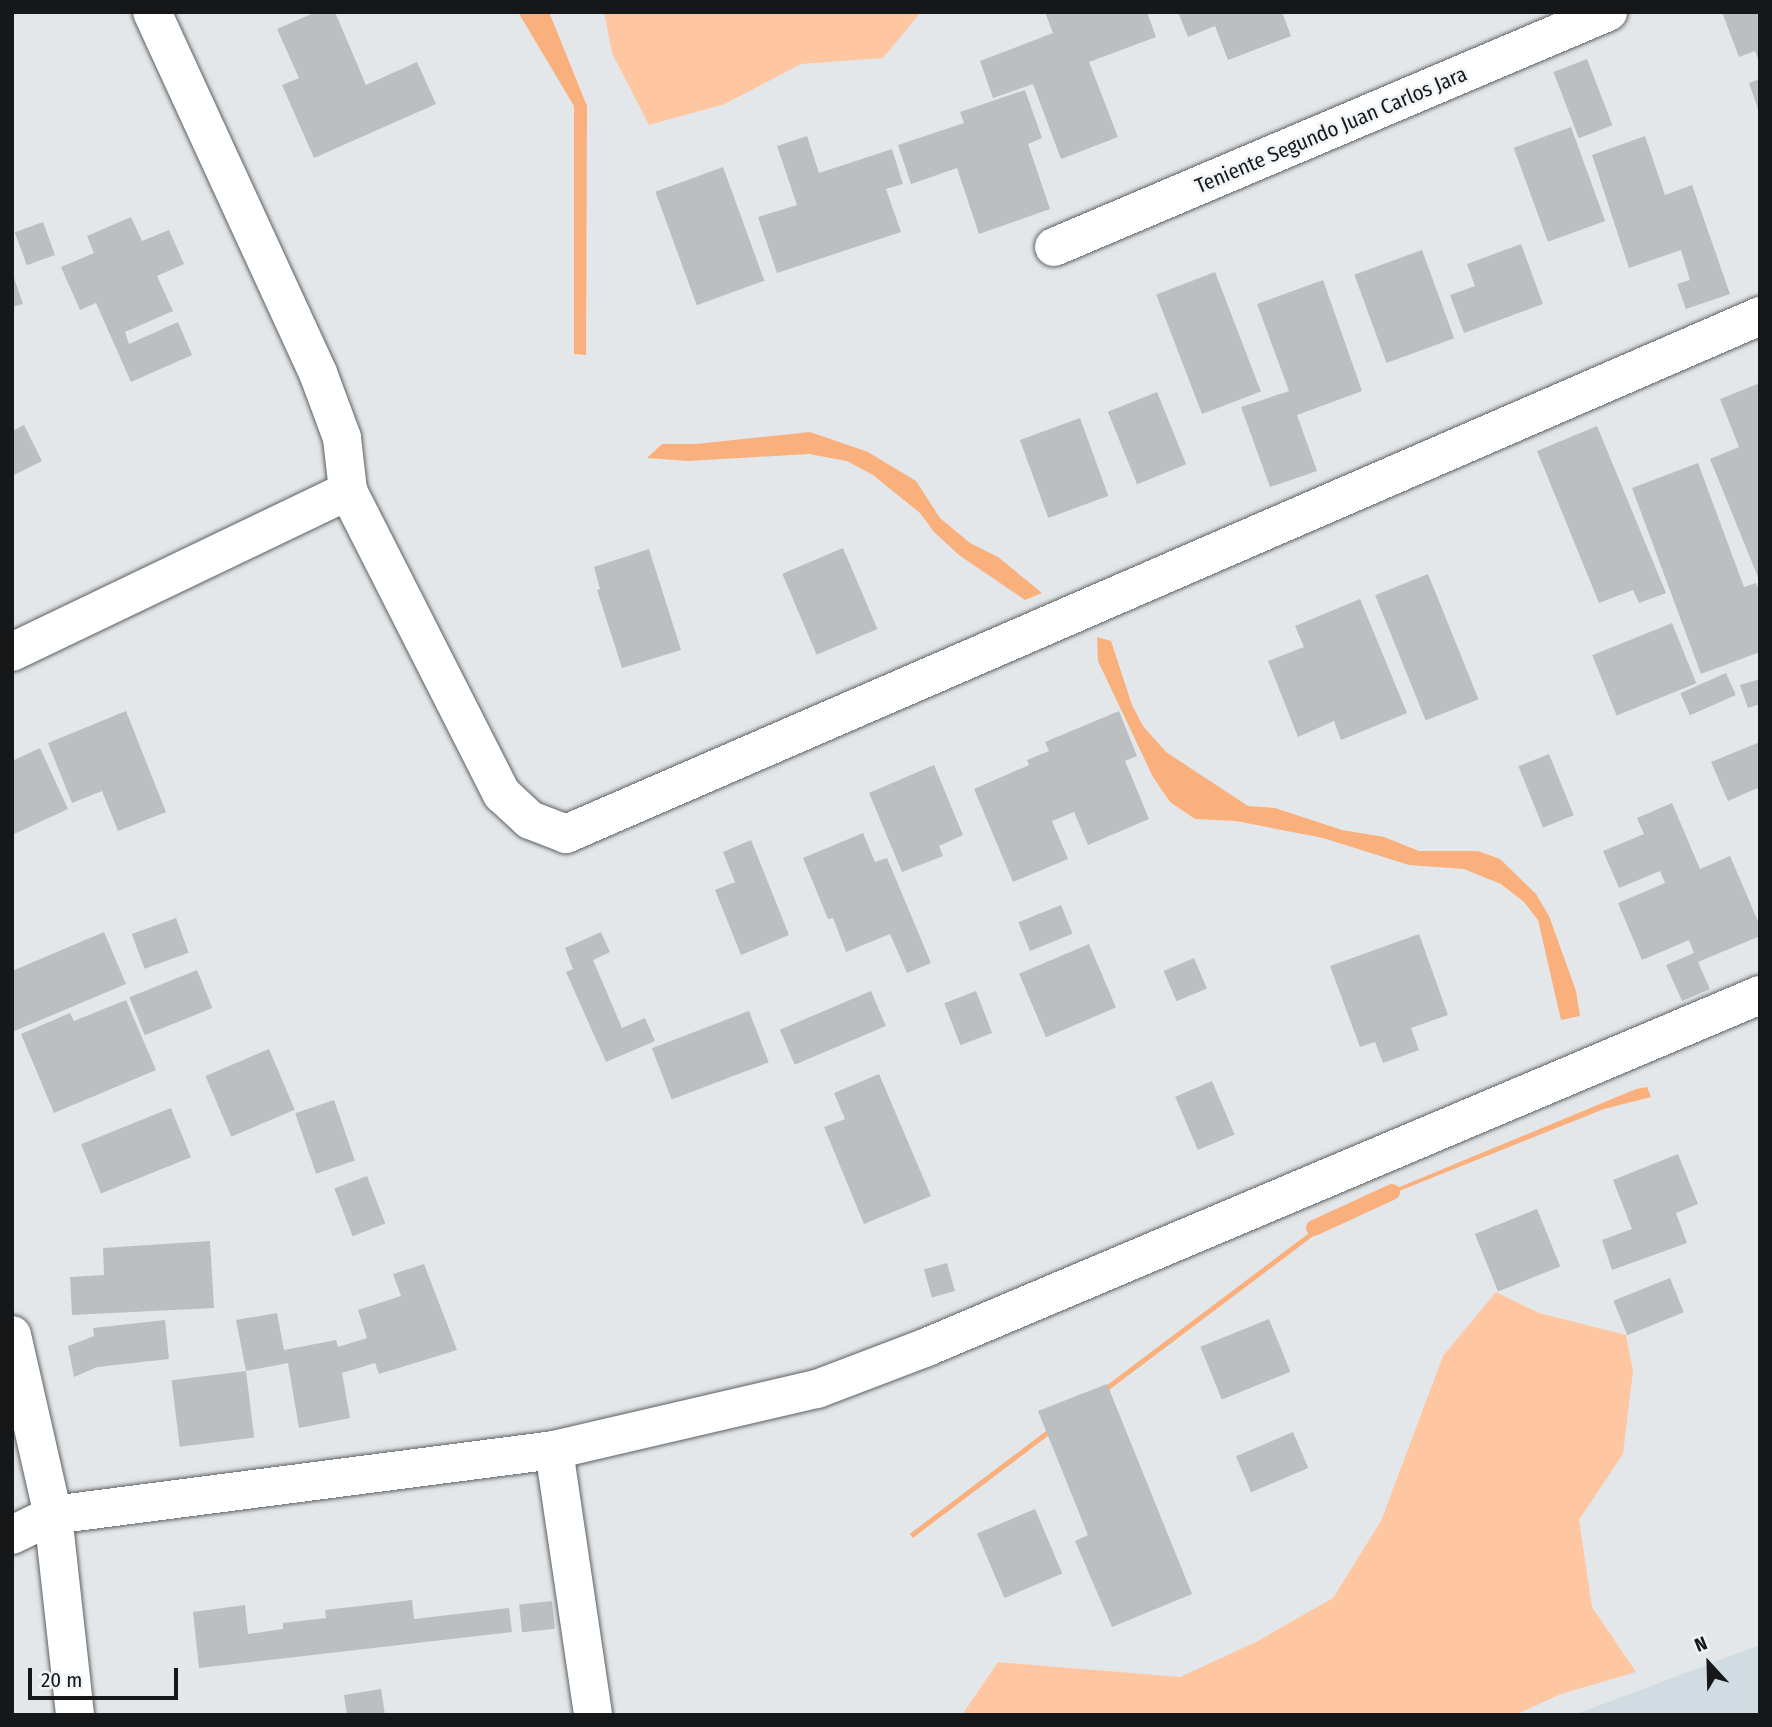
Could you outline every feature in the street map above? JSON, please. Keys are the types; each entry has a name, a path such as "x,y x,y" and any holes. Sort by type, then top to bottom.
{"street":[{"path":"152,12 318,373 342,438 348,491 502,794 530,820 566,834 1760,316"},
{"name":"Teniente Segundo Juan Carlos Jara","path":"1054,247 1608,12"},
{"path":"12,652 348,491"},
{"path":"12,1535 53,1515 554,1450 817,1389 927,1347 1760,995"},
{"path":"12,1335 53,1515 75,1715"},
{"path":"554,1450 593,1715"}],"shaded area":[{"path":"518,12 549,12 587,106 586,355 574,354 574,106"},
{"path":"604,12 921,12 883,58 801,64 725,104 649,125 612,53"},
{"path":"810,432 868,452 916,481 940,518 970,543 998,557 1042,593 1025,600 959,555 934,532 920,513 873,475 847,461 809,454 688,461 647,458 662,444 696,444"},
{"path":"1097,637 1111,641 1132,705 1143,726 1166,752 1248,806 1275,808 1342,830 1384,837 1419,851 1478,851 1500,859 1536,894 1549,916 1576,991 1580,1016 1561,1020 1538,920 1524,902 1501,884 1464,869 1409,865 1323,838 1236,821 1195,819 1170,802 1153,777 1098,661"},
{"path":"1647,1087 1651,1097 1604,1109 1374,1201 1373,1198 1636,1089"},
{"path":"1329,1218 1332,1222 913,1538 910,1534"},
{"path":"1496,1292 1539,1313 1626,1335 1633,1371 1623,1454 1579,1520 1592,1607 1636,1672 1561,1694 1515,1715 962,1715 998,1662 1180,1677 1258,1641 1333,1598 1381,1521 1443,1356"},
{"path":"1760,1645 1760,1715 1574,1715"}],"building":[{"path":"316,12 335,12 366,85 417,62 436,104 314,158 282,85 299,78 277,29"},
{"path":"1045,12 1147,12 1156,37 1089,62 1118,137 1061,159 1033,84 993,98 980,61 1053,33"},
{"path":"1178,12 1282,12 1291,36 1228,60 1215,26 1188,37"},
{"path":"1722,12 1760,12 1760,64 1755,51 1739,57"},
{"path":"1587,59 1612,125 1579,138 1553,72"},
{"path":"1760,79 1760,112 1759,112 1749,83"},
{"path":"1025,90 1042,138 1028,144 1050,209 979,234 957,168 911,184 898,145 964,123 960,112"},
{"path":"1571,127 1605,221 1548,242 1514,148"},
{"path":"807,136 819,173 892,149 903,184 886,189 901,232 777,273 758,217 797,205 777,146"},
{"path":"1645,136 1665,195 1692,185 1730,294 1686,309 1677,284 1690,280 1681,250 1629,268 1592,155"},
{"path":"723,167 764,281 697,305 655,192"},
{"path":"131,217 142,241 169,230 184,264 157,276 173,311 125,332 129,344 178,322 192,355 131,382 96,303 80,310 61,267 94,253 87,236"},
{"path":"43,222 55,255 27,265 15,232"},
{"path":"1521,244 1543,304 1464,333 1450,295 1475,286 1467,264"},
{"path":"1422,250 1454,338 1386,363 1354,275"},
{"path":"12,272 23,304 12,307"},
{"path":"1215,272 1261,391 1202,414 1156,295"},
{"path":"1323,280 1362,391 1297,415 1317,471 1270,487 1241,407 1289,391 1257,304"},
{"path":"1760,383 1760,582 1710,459 1739,447 1720,399"},
{"path":"1157,392 1186,464 1137,484 1108,412"},
{"path":"1080,418 1108,496 1048,518 1020,440"},
{"path":"24,425 42,461 12,476 12,431"},
{"path":"1597,426 1666,593 1639,603 1633,590 1599,603 1537,451"},
{"path":"1698,463 1744,587 1756,583 1760,593 1760,652 1701,674 1632,488"},
{"path":"843,548 877,629 817,655 782,574"},
{"path":"649,549 681,650 622,668 597,590 600,589 594,567"},
{"path":"1428,574 1479,699 1426,721 1375,595"},
{"path":"1360,599 1407,713 1341,740 1334,721 1298,737 1268,661 1304,647 1295,626"},
{"path":"1672,623 1696,683 1617,715 1592,655"},
{"path":"1726,673 1736,695 1690,715 1680,693"},
{"path":"1760,679 1760,704 1748,708 1740,685"},
{"path":"126,711 166,812 118,831 102,791 72,803 48,743"},
{"path":"1119,711 1137,756 1125,761 1149,819 1088,845 1074,812 1052,821 1068,859 1013,882 974,789 1029,765 1027,760 1049,751 1045,742"},
{"path":"1760,742 1760,787 1728,801 1711,762"},
{"path":"40,748 68,809 12,835 12,761"},
{"path":"1549,754 1574,815 1543,828 1518,766"},
{"path":"934,765 963,835 939,846 943,856 902,872 869,793"},
{"path":"1672,803 1700,869 1730,856 1760,926 1760,936 1698,962 1710,989 1682,1001 1666,965 1694,953 1689,940 1642,960 1618,903 1665,883 1660,871 1619,888 1603,851 1644,834 1637,818"},
{"path":"863,833 875,862 887,858 931,963 907,973 890,934 846,952 833,918 828,919 803,858"},
{"path":"751,840 789,935 741,955 715,890 735,882 723,852"},
{"path":"1061,905 1073,934 1030,951 1018,922"},
{"path":"176,918 189,953 144,969 132,934"},
{"path":"104,932 126,984 12,1032 12,971"},
{"path":"601,932 610,952 593,960 622,1028 645,1018 655,1041 606,1062 566,972 573,969 565,948"},
{"path":"1419,934 1448,1015 1411,1028 1419,1050 1383,1063 1375,1042 1360,1047 1330,966"},
{"path":"1089,944 1116,1008 1046,1037 1019,974"},
{"path":"1194,958 1207,988 1177,1001 1164,971"},
{"path":"197,970 212,1008 145,1035 129,997"},
{"path":"871,991 886,1026 795,1065 780,1030"},
{"path":"976,991 992,1033 960,1045 944,1003"},
{"path":"126,1000 156,1070 54,1113 21,1034 70,1013 74,1021"},
{"path":"749,1011 769,1062 672,1100 652,1048"},
{"path":"269,1049 295,1110 231,1137 205,1076"},
{"path":"879,1074 931,1196 864,1224 824,1127 845,1119 834,1093"},
{"path":"1212,1081 1235,1134 1198,1150 1175,1097"},
{"path":"334,1100 355,1161 316,1174 295,1113"},
{"path":"171,1108 191,1157 101,1193 81,1144"},
{"path":"1678,1154 1698,1204 1676,1213 1687,1243 1612,1270 1602,1240 1632,1229 1613,1180"},
{"path":"367,1176 385,1224 353,1236 334,1189"},
{"path":"1537,1209 1560,1266 1498,1292 1475,1234"},
{"path":"210,1241 214,1308 72,1315 70,1277 104,1275 103,1248"},
{"path":"947,1263 955,1291 932,1297 924,1270"},
{"path":"424,1264 457,1350 379,1374 375,1363 342,1373 350,1418 299,1428 288,1363 246,1371 236,1320 277,1313 284,1350 336,1340 338,1347 367,1338 358,1310 401,1296 393,1274"},
{"path":"1670,1278 1684,1312 1627,1335 1613,1301"},
{"path":"1269,1319 1290,1372 1222,1400 1200,1347"},
{"path":"165,1320 169,1359 97,1367 74,1377 68,1346 94,1336 93,1328"},
{"path":"246,1371 254,1438 180,1447 172,1380"},
{"path":"1107,1384 1192,1594 1112,1627 1075,1541 1088,1535 1038,1411"},
{"path":"1293,1432 1308,1468 1251,1492 1236,1456"},
{"path":"1035,1509 1062,1573 1004,1598 977,1534"},
{"path":"412,1600 414,1619 509,1608 512,1632 199,1668 193,1612 245,1605 248,1634 283,1629 283,1623 326,1618 325,1610"},
{"path":"552,1601 555,1629 522,1632 519,1604"},
{"path":"381,1689 385,1715 347,1715 344,1695"}],"waterway":[{"path":"1314,1228 1392,1192"}]}
